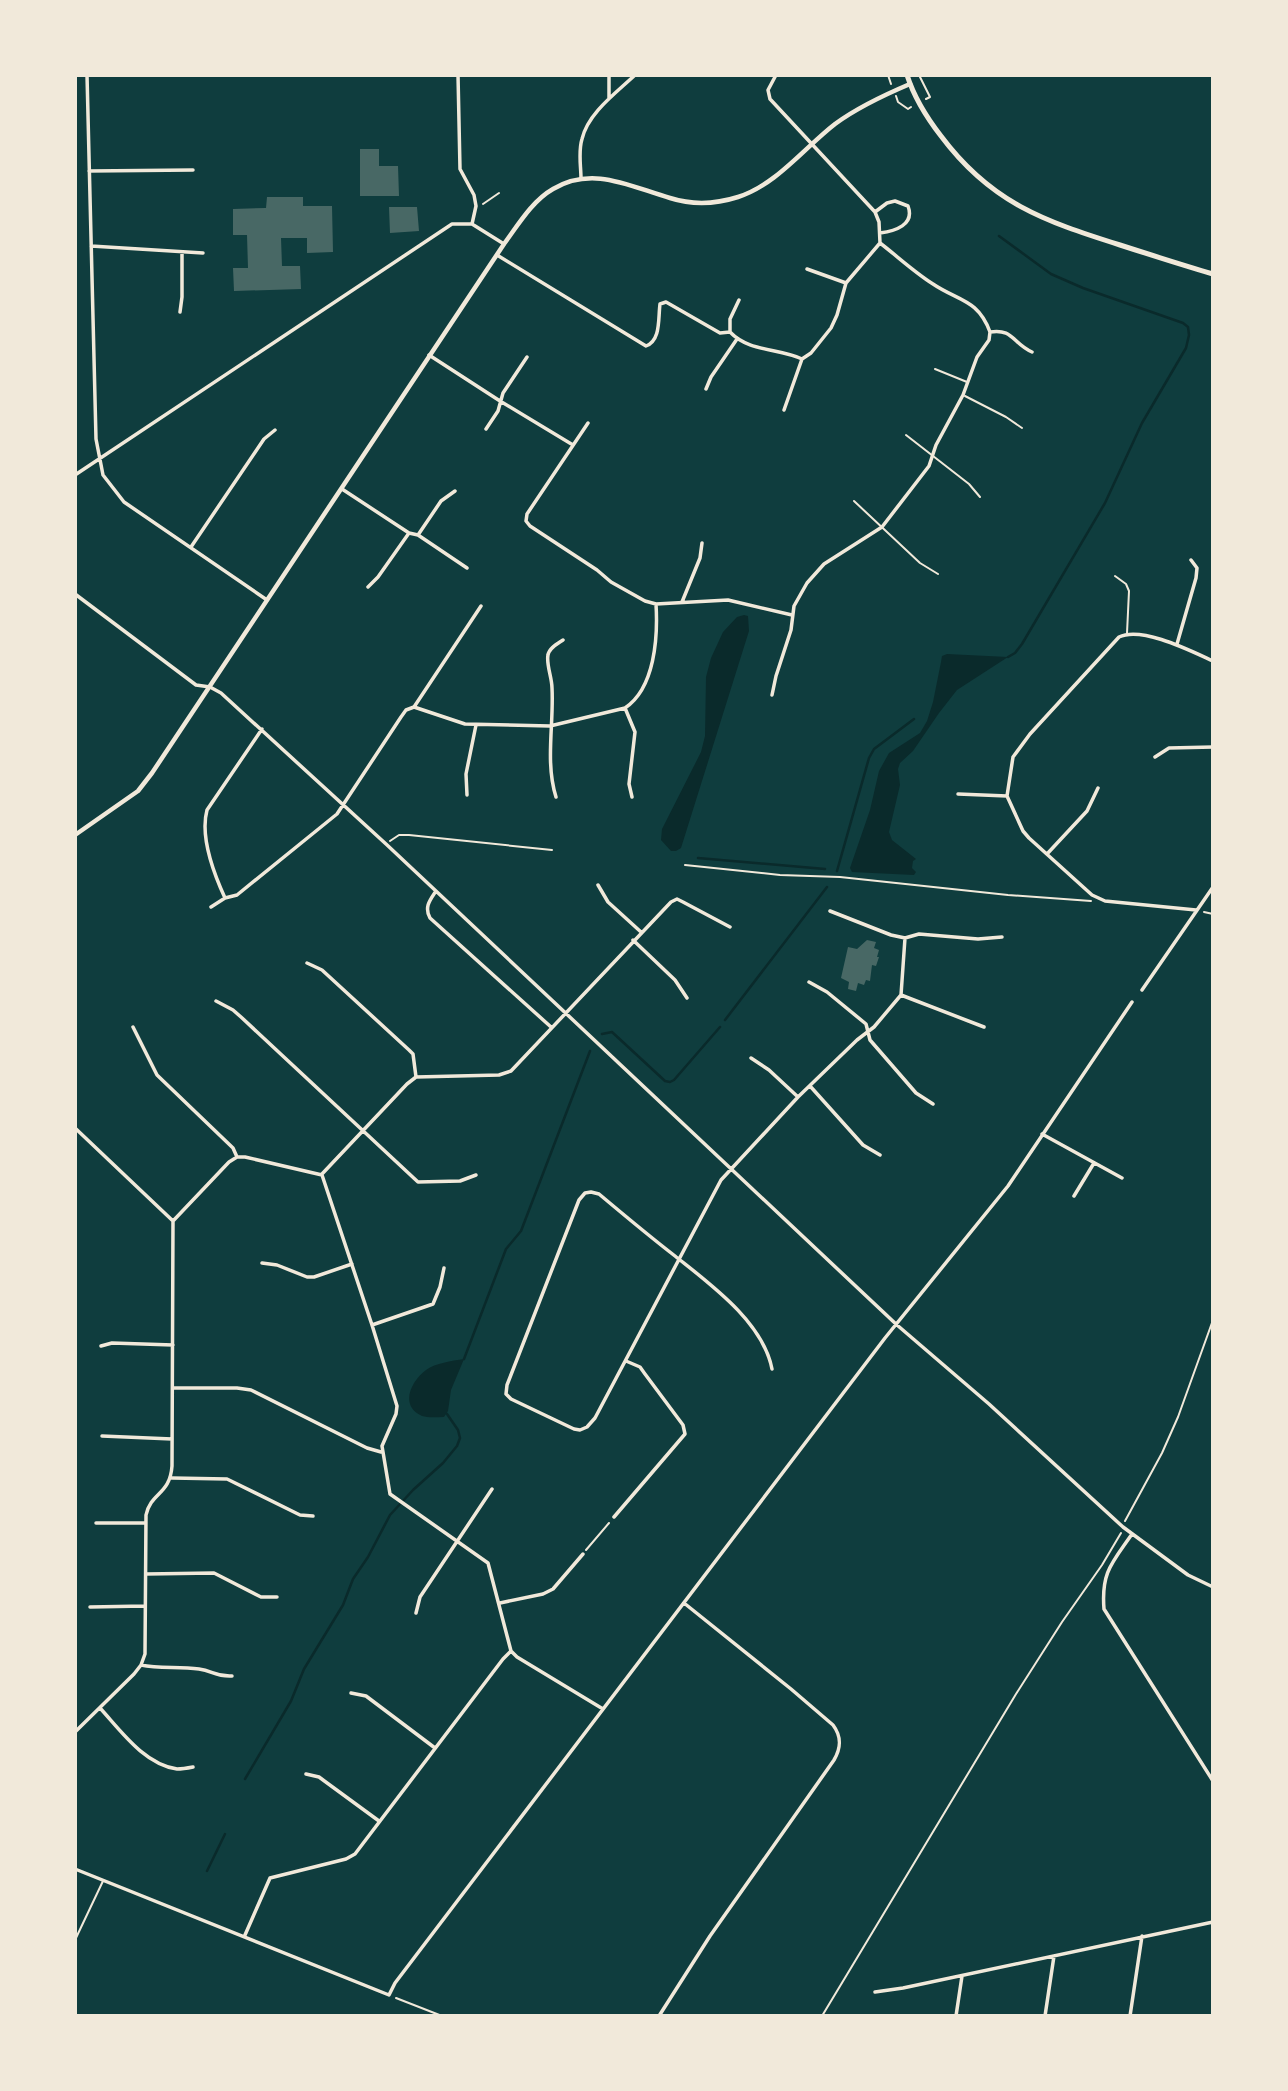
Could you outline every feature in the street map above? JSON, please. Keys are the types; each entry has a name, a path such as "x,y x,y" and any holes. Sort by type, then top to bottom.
{"main road":[{"path":"907,75 932,124 959,160 978,178 1009,200 1034,215 1070,229 1213,274"}],"street":[{"path":"88,75 95,411 103,475 124,502 267,600"},
{"path":"458,75 460,169 474,195 476,206 472,223"},
{"path":"608,75 609,99"},
{"path":"581,179 582,138 591,121 609,99 635,75"},
{"path":"776,75 768,90 770,99 876,212 880,233 880,243 846,283 835,323 811,353 802,359 784,410"},
{"path":"75,835 138,791 497,254 532,206 552,189 581,179 623,182 672,199 695,203 739,197 758,188 837,123 877,98 910,85"},
{"path":"89,171 193,170"},
{"path":"876,212 887,203 895,201 908,206 910,213 902,227 880,233"},
{"path":"75,475 452,224 472,223 504,244"},
{"path":"772,695 791,630 794,606 807,583 824,564 882,527 929,466 963,395 977,357 989,340 990,332 986,320 970,302 934,286 880,243"},
{"path":"91,246 202,253"},
{"path":"180,312 182,252"},
{"path":"497,254 646,346 653,344 657,338 660,304 666,302 720,333 730,331"},
{"path":"807,269 846,283"},
{"path":"739,300 730,318 730,331 737,339 802,359"},
{"path":"990,332 1001,330 1022,348 1032,352"},
{"path":"706,389 737,339"},
{"path":"429,355 573,445"},
{"path":"486,429 498,411 503,393 527,357"},
{"path":"588,423 527,514 526,521 530,526 611,582 645,601 656,604 728,600 792,615"},
{"path":"191,547 264,439 275,430"},
{"path":"342,489 467,568"},
{"path":"418,535 441,501 455,491"},
{"path":"368,587 409,533"},
{"path":"682,602 700,558 702,543"},
{"path":"1177,644 1196,578 1197,568 1191,560"},
{"path":"75,594 196,685 210,687 221,693 386,844 897,1325 989,1404 1123,1527 1188,1575 1213,1587"},
{"path":"414,707 465,724 550,726 625,708 646,686 656,640 656,604"},
{"path":"211,907 225,898 237,895 337,814 401,717 406,710 414,707 481,606"},
{"path":"1196,910 1105,901 1092,895 1023,831 1007,796 1013,757 1030,733 1119,637 1127,633 1177,644 1213,661"},
{"path":"556,797 552,783 552,685 547,656 551,648 563,640"},
{"path":"625,708 635,732 629,784 632,797"},
{"path":"467,795 466,774 476,725"},
{"path":"225,898 215,874 204,821 206,810 262,729"},
{"path":"1155,757 1169,748 1213,747"},
{"path":"1047,854 1087,811 1098,788"},
{"path":"958,794 1007,796"},
{"path":"598,885 608,902 641,932"},
{"path":"1142,990 1213,887"},
{"path":"436,891 426,912 430,918 551,1027"},
{"path":"322,1175 416,1077 506,1074 511,1071 671,902 677,899 730,927"},
{"path":"830,912 905,938 919,933 978,939 1002,937"},
{"path":"772,1368 769,1354 740,1311 679,1260 599,1194 591,1192 585,1193 579,1200 507,1385 506,1394 580,1430 595,1418 626,1361 679,1260 721,1180 798,1097 897,1002 901,995 905,938"},
{"path":"633,940 675,980 687,998"},
{"path":"307,963 322,970 409,1050 414,1059 416,1077"},
{"path":"809,982 827,992 866,1024 870,1040 916,1093 933,1104"},
{"path":"901,995 984,1027"},
{"path":"216,1001 233,1010 418,1182 460,1181 476,1175"},
{"path":"75,1869 245,1935 388,1995 897,1325 1008,1186 1132,1002"},
{"path":"133,1027 157,1075 233,1148 237,1157"},
{"path":"751,1058 769,1070 798,1097"},
{"path":"810,1086 863,1145 880,1155"},
{"path":"75,1128 173,1222"},
{"path":"1042,1134 1122,1178"},
{"path":"75,1732 141,1665 145,1654 148,1507 172,1478 173,1222 229,1162 237,1157 322,1175"},
{"path":"1074,1196 1094,1163"},
{"path":"322,1175 397,1406 381,1452 388,1490 393,1497 488,1563 511,1651 603,1709"},
{"path":"262,1263 277,1265 307,1278 352,1264"},
{"path":"372,1325 433,1304 444,1268"},
{"path":"101,1346 112,1343 173,1345"},
{"path":"614,1517 685,1434 683,1425 640,1367 626,1361"},
{"path":"173,1388 251,1390 367,1448 381,1452"},
{"path":"102,1436 172,1438"},
{"path":"172,1478 226,1479 300,1515 313,1517"},
{"path":"416,1612 420,1597 492,1489"},
{"path":"96,1523 146,1523"},
{"path":"1132,1534 1103,1582 1104,1609 1213,1781"},
{"path":"500,1603 543,1594 553,1589 583,1554"},
{"path":"146,1574 214,1573 261,1597 277,1597"},
{"path":"659,2016 710,1936 834,1759 840,1744 833,1726 684,1603"},
{"path":"90,1606 145,1606"},
{"path":"245,1935 270,1878 351,1856 511,1651"},
{"path":"141,1665 155,1668 197,1668 218,1677 232,1676"},
{"path":"351,1693 366,1696 435,1748"},
{"path":"100,1708 151,1759 177,1769 193,1767"},
{"path":"306,1774 319,1777 379,1821"},
{"path":"875,1992 1213,1922"},
{"path":"1130,2016 1142,1936"},
{"path":"1045,2016 1054,1956"},
{"path":"956,2016 962,1976"}],"lane":[{"path":"935,369 968,382"},
{"path":"963,395 1022,428"},
{"path":"906,435 969,484 980,497"},
{"path":"853,502 920,564 938,574"},
{"path":"1115,576 1126,584 1129,591 1127,633"},
{"path":"75,1940 103,1880"}],"path":[{"path":"888,75 898,102 908,109"},
{"path":"919,75 930,97"},
{"path":"476,206 499,193"},
{"path":"386,844 399,835 409,835 552,849"},
{"path":"685,865 780,876 840,877 1008,895 1105,901"},
{"path":"822,2016 1016,1694 1119,1539 1127,1514 1178,1417 1213,1321"},
{"path":"583,1554 614,1517"},
{"path":"388,1995 442,2016"}],"water":[{"path":"748,616 749,631 681,848 671,851 661,840 662,829 701,752 705,736 706,677 711,658 723,632 737,617"},
{"path":"942,656 1008,657 957,690 913,751 900,763 900,785 889,832 892,840 916,859 912,868 916,872 914,875 852,872 850,868 870,810 879,771 889,753 920,733 927,721"},
{"path":"464,1359 451,1390 448,1411 444,1417 424,1417 415,1412 409,1400 416,1380 434,1366"}],"building":[{"path":"360,149 379,149 379,166 398,166 399,196 360,196"},
{"path":"267,197 303,197 303,206 332,206 333,252 307,253 307,238 281,238 282,266 300,266 301,289 234,291 233,268 248,268 247,235 233,235 233,209 266,208"},
{"path":"389,207 417,207 419,231 390,233"},
{"path":"867,940 876,942 874,948 879,950 876,966 872,965 870,981 866,980 864,985 858,983 856,991 848,989 849,982 841,978 848,947 857,949"}],"waterway":[{"path":"999,236 1051,274 1183,323 1188,327 1189,335 1186,348 1142,423 1105,503 1022,644 1008,657"},
{"path":"837,871 869,758 874,749 914,719"},
{"path":"698,858 825,869"},
{"path":"725,1020 827,887"},
{"path":"602,1034 612,1032 665,1081 670,1082 720,1027"},
{"path":"464,1359 506,1249 521,1231 590,1051"},
{"path":"245,1779 291,1701 304,1669 343,1605 353,1579 390,1515 457,1446 460,1438 458,1430 447,1414"},
{"path":"207,1871 225,1834"}]}
